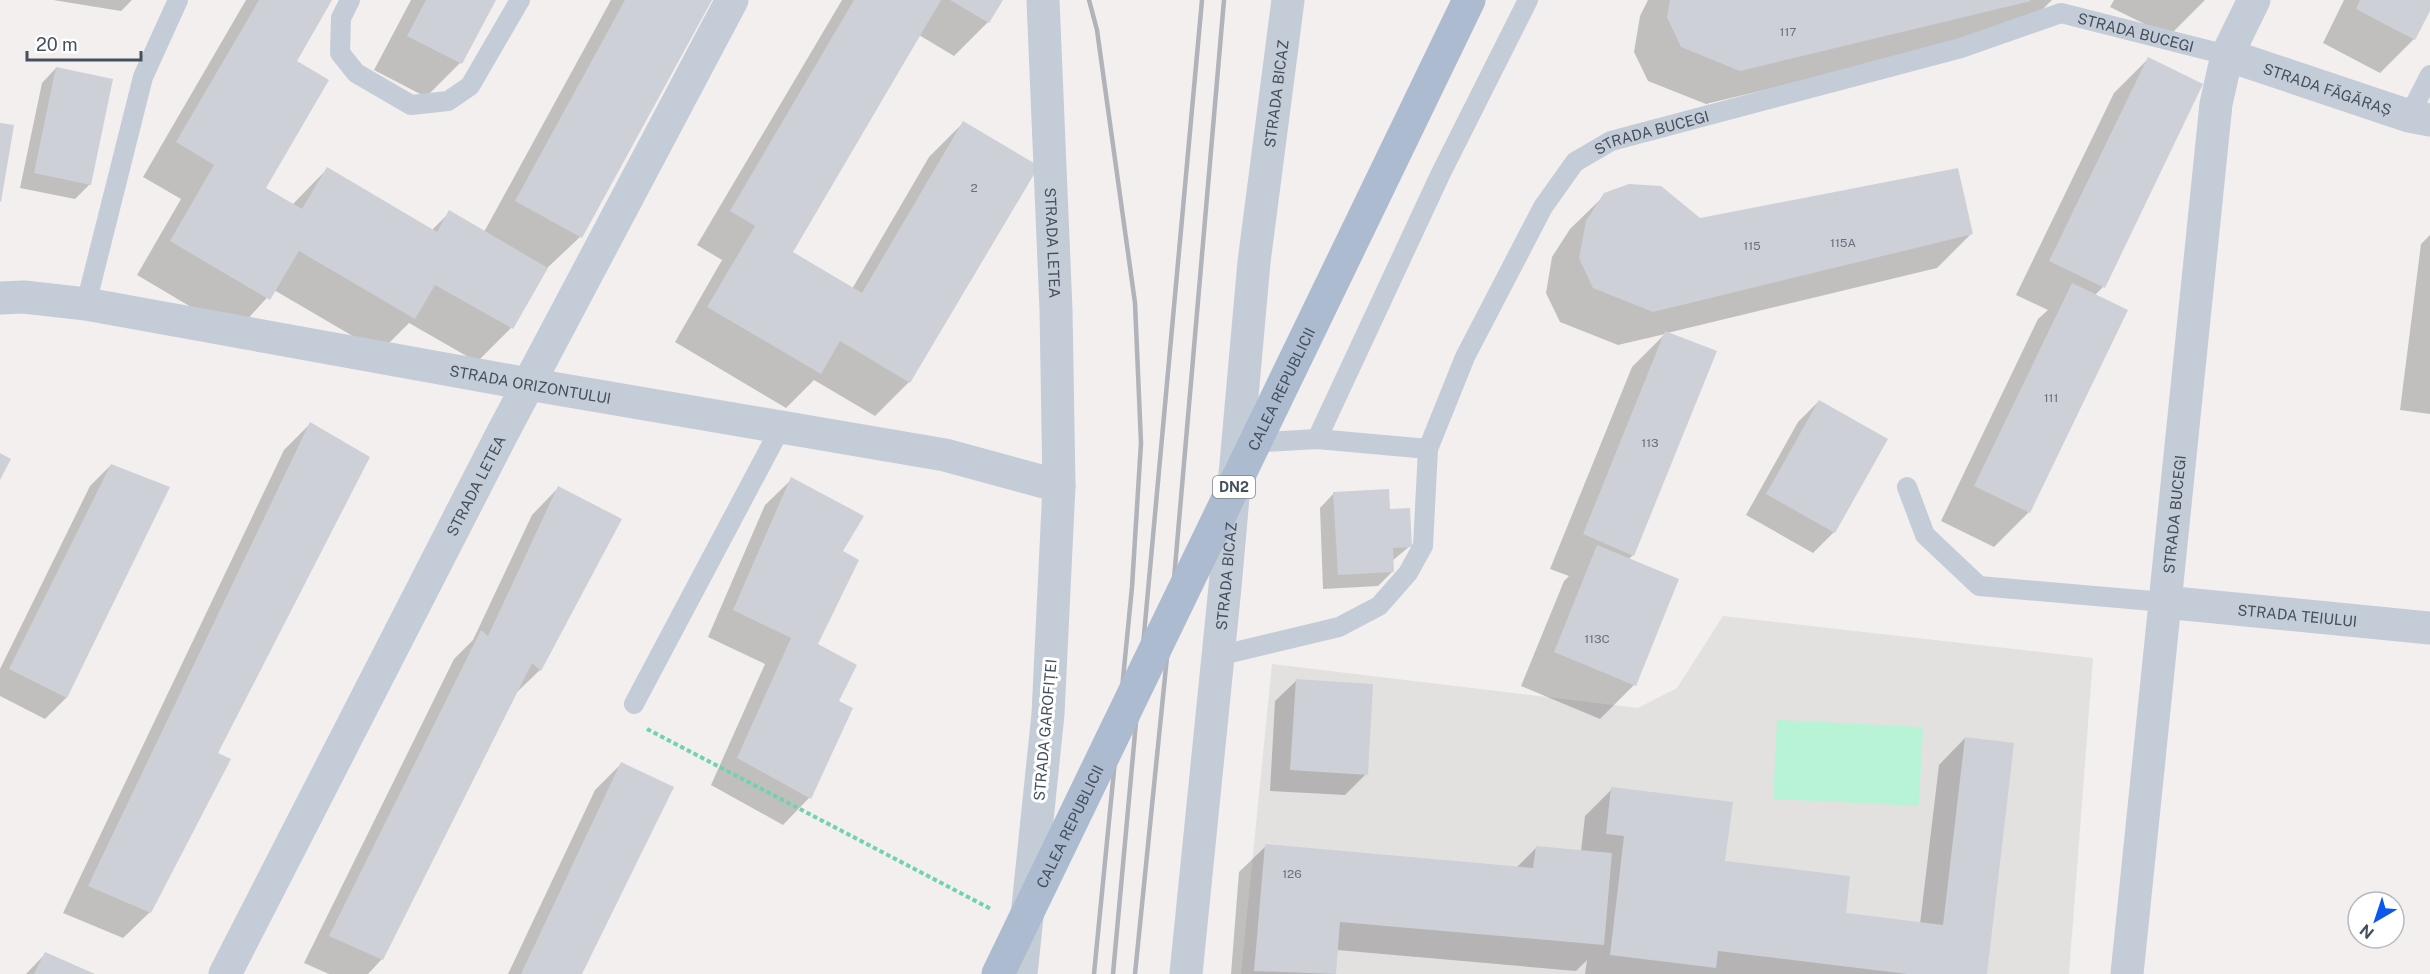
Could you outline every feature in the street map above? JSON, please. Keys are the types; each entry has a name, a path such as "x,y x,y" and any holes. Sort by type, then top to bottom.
{"main road":[{"name":"CALEA REPUBLICII","path":"998,974 1469,0"}],"street":[{"name":"STRADA LETEA","path":"225,974 528,384 732,0"},
{"name":"STRADA LETEA","path":"1042,0 1056,310 1059,486"},
{"name":"STRADA BICAZ","path":"1186,974 1254,262 1288,0"},
{"name":"STRADA BUCEGI","path":"2127,974 2216,104 2227,55 2254,0"},
{"name":"STRADA FĂGĂRAȘ","path":"2227,55 2419,118"},
{"name":"STRADA ORIZONTULUI","path":"0,298 24,297 86,303 528,384 945,455 1059,486"},
{"name":"STRADA GAROFIȚEI","path":"1021,974 1048,714 1059,486"},
{"name":"STRADA TEIULUI","path":"2164,602 2430,628"}],"lane":[{"path":"86,303 143,77 178,0"},
{"path":"350,0 341,18 340,53 356,73 411,105 448,101 470,86 520,0"},
{"path":"1317,439 1441,173 1528,0"},
{"name":"STRADA BUCEGI","path":"1218,656 1339,627 1379,606 1408,573 1423,546 1428,449 1464,357 1543,207 1575,162 1611,141 1960,48 2062,7 2227,55"},
{"path":"2419,118 2430,75"},
{"path":"634,704 781,427"},
{"path":"1237,443 1317,439 1428,449"},
{"path":"1907,487 1924,535 1979,586 2164,602"}],"path":[{"path":"634,704 636,724 997,912"}],"shaded area":[{"path":"1723,616 2093,658 2069,974 1241,974 1272,664 1638,708 1677,688"}],"green space":[{"path":"1777,720 1923,727 1919,806 1773,799"}],"building":[{"path":"259,0 332,0 297,61 329,80 266,188 302,209 327,167 437,232 449,210 548,268 513,329 435,285 415,319 299,251 270,300 170,241 214,165 176,142"},
{"path":"426,0 496,0 462,64 407,36"},
{"path":"625,0 712,0 582,238 515,201"},
{"path":"854,0 941,0 793,252 862,293 963,121 1039,166 910,383 840,341 821,374 707,307 755,226 730,211"},
{"path":"950,0 1003,0 989,23"},
{"path":"1670,0 2031,1 1740,71 1681,47 1667,17"},
{"path":"2360,0 2430,0 2430,11 2415,40 2356,9"},
{"path":"2148,57 2203,84 2105,288 2049,261"},
{"path":"56,67 113,79 91,185 34,173"},
{"path":"0,123 14,125 1,202 0,201"},
{"path":"1958,168 1973,234 1653,312 1593,288 1579,258 1586,221 1604,193 1629,184 1661,186 1700,218"},
{"path":"2072,283 2128,310 2030,513 1974,486"},
{"path":"1665,331 1717,351 1634,556 1583,534"},
{"path":"1819,400 1888,439 1835,533 1766,494"},
{"path":"310,422 370,457 218,753 231,759 151,913 88,886"},
{"path":"0,453 11,459 0,480"},
{"path":"111,464 170,487 67,698 9,669"},
{"path":"791,477 864,516 843,551 859,560 818,644 857,665 839,701 853,708 811,799 737,758 791,638 733,610"},
{"path":"558,486 622,519 541,671 532,663 383,960 329,936 481,630 488,636"},
{"path":"1389,489 1390,509 1410,508 1412,547 1393,548 1394,572 1338,575 1333,492"},
{"path":"1597,545 1679,579 1636,686 1554,652"},
{"path":"1296,679 1373,684 1368,775 1290,770"},
{"path":"1965,737 2014,743 1987,974 1907,974 1718,951 1716,968 1610,955 1624,836 1606,834 1611,787 1733,802 1725,861 1850,876 1846,913 1943,925"},
{"path":"621,762 674,787 582,974 521,974"},
{"path":"1265,844 1533,868 1536,846 1612,853 1604,945 1340,922 1336,974 1254,971"},
{"path":"45,952 95,974 34,974"}],"railway":[{"path":"1089,0 1097,30 1135,303 1141,443 1132,587 1094,974"},
{"path":"1113,974 1202,0"},
{"path":"1135,974 1169,637 1224,0"}]}
